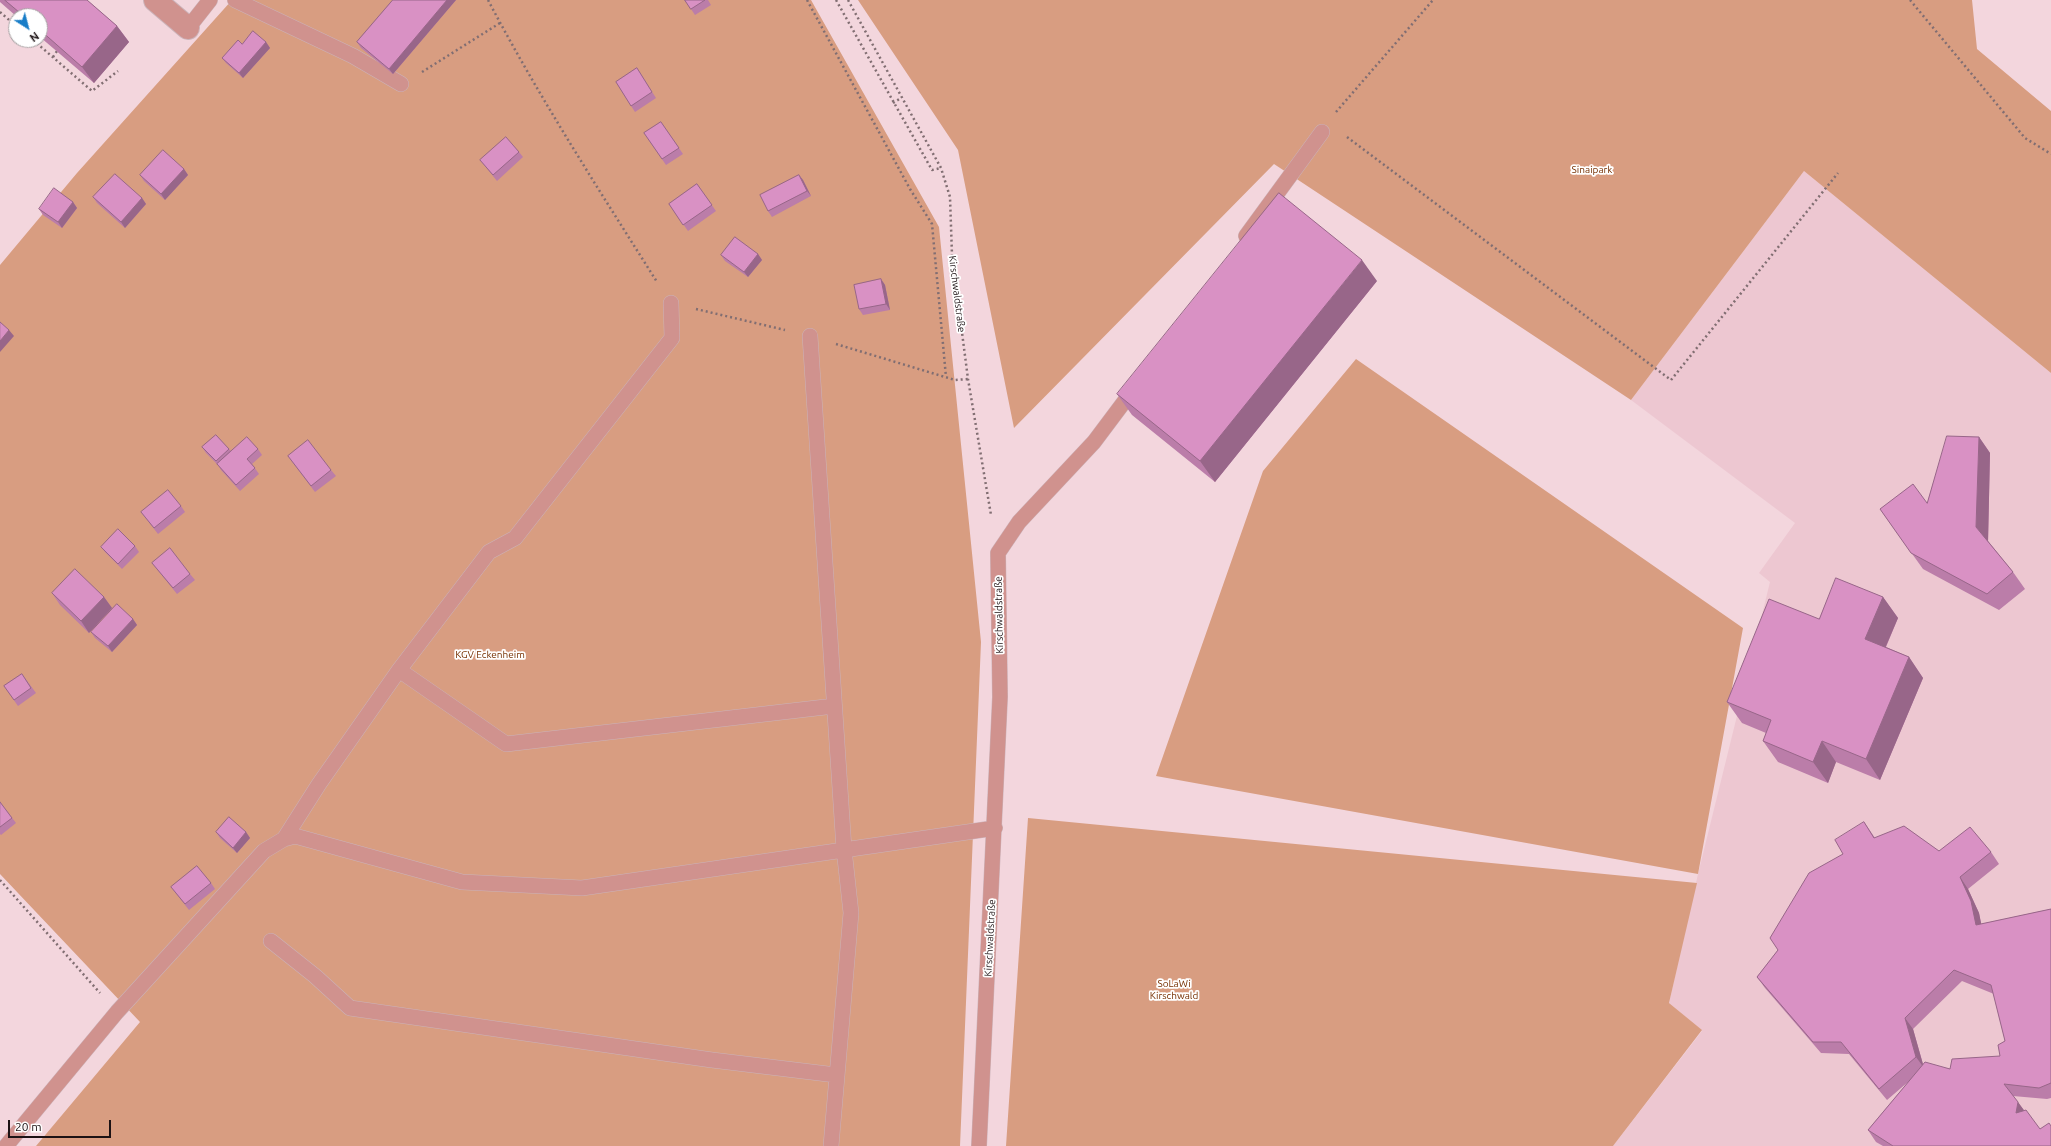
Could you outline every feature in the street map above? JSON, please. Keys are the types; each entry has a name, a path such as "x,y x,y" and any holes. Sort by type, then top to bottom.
{"street":[{"path":"154,0 188,28"}],"lane":[{"path":"188,28 210,0"},
{"path":"235,0 353,56 401,84"},
{"path":"1237,247 1325,127"},
{"path":"284,839 319,784 399,670 489,552 515,538 672,338 671,303"},
{"path":"810,336 844,849 851,913 831,1146"},
{"path":"998,553 1019,522 1094,442 1144,376"},
{"name":"Kirschwaldstraße","path":"980,1146 1000,696 998,553"},
{"path":"399,670 506,744 834,706"},
{"path":"6,1146 118,1012 264,851 284,839 295,836 462,882 582,888 995,828"},
{"path":"271,941 315,976 350,1008 704,1059 836,1075"}],"path":[{"path":"488,0 500,23 600,192 671,303 810,336 955,380 968,379"},
{"path":"807,0 910,189 932,224 946,377"},
{"path":"836,0 932,170 941,168"},
{"name":"Kirschwaldstraße","path":"848,0 941,168 950,197 952,255 968,379 998,553"},
{"path":"1433,0 1325,127 1672,380 1838,173"},
{"path":"1910,0 2025,138 2051,154"},
{"path":"0,12 8,19"},
{"path":"401,84 500,23"},
{"path":"42,48 92,91 118,71"},
{"path":"53,57 57,51"},
{"path":"893,103 901,98"},
{"path":"0,880 118,1012"}],"shaded area":[{"path":"1804,171 2051,373 2051,1146 1613,1146 1702,1031 1669,1003 1698,874 1770,582 1759,573 1795,523 1631,400"}],"green space":[{"name":"KGV Eckenheim","path":"232,0 811,0 939,227 981,642 960,1146 36,1146 140,1022 0,874 0,265 77,173"},
{"name":"Sinaipark","path":"858,0 1972,0 1977,49 2051,111 2051,373 1804,171 1631,400 1274,164 1014,428 958,150"},
{"path":"1356,359 1743,628 1698,874 1156,776 1263,471"},
{"name":"SoLaWi Kirschwald","path":"1028,818 1697,883 1669,1003 1702,1030 1613,1146 1006,1146"}],"building":[{"path":"5,0 87,0 117,26 82,67 48,37 48,8 14,8"},
{"path":"393,0 447,0 389,69 357,42"},
{"path":"685,0 705,0 691,9"},
{"path":"253,31 266,42 239,73 222,58 238,40 242,44"},
{"path":"637,68 652,92 631,106 616,82"},
{"path":"661,122 679,148 662,159 644,133"},
{"path":"506,137 519,152 493,175 480,160"},
{"path":"163,150 184,169 161,194 140,175"},
{"path":"115,174 142,198 121,222 93,197"},
{"path":"799,175 807,191 768,211 760,195"},
{"path":"697,184 712,205 683,225 669,204"},
{"path":"54,188 73,202 58,222 39,209"},
{"path":"1279,193 1362,260 1200,461 1117,394"},
{"path":"735,237 758,254 744,272 721,255"},
{"path":"881,279 886,304 859,309 854,285"},
{"path":"0,322 9,330 0,341"},
{"path":"216,435 229,449 216,461 202,447"},
{"path":"1947,436 1979,437 1976,527 2013,572 1987,594 1911,553 1880,509 1913,484 1927,503"},
{"path":"247,437 258,449 247,459 255,468 236,485 217,464"},
{"path":"308,440 331,470 311,486 288,456"},
{"path":"168,490 181,506 154,528 141,512"},
{"path":"118,529 135,546 118,564 101,547"},
{"path":"170,548 190,574 173,588 152,563"},
{"path":"75,569 104,597 81,621 52,593"},
{"path":"1836,578 1883,597 1865,639 1909,657 1866,759 1822,741 1813,762 1763,741 1771,720 1727,702 1769,599 1819,619"},
{"path":"117,604 133,619 108,646 91,632"},
{"path":"22,674 31,688 14,700 4,686"},
{"path":"0,802 12,818 0,827"},
{"path":"229,817 246,832 233,848 216,832"},
{"path":"1864,822 1874,838 1904,826 1939,851 1970,827 1991,852 1960,877 1971,901 1976,925 2051,909 2051,1083 2039,1088 2004,1084 2018,1102 2016,1113 2026,1110 2040,1129 2049,1123 2051,1126 2051,1146 1893,1146 1868,1130 1925,1062 1950,1069 1952,1059 2000,1056 1998,1045 2005,1041 1991,985 1954,970 1905,1018 1916,1057 1879,1089 1841,1042 1813,1042 1757,977 1778,950 1770,938 1809,873 1843,854 1835,840"},
{"path":"197,866 211,883 185,904 171,887"}]}
